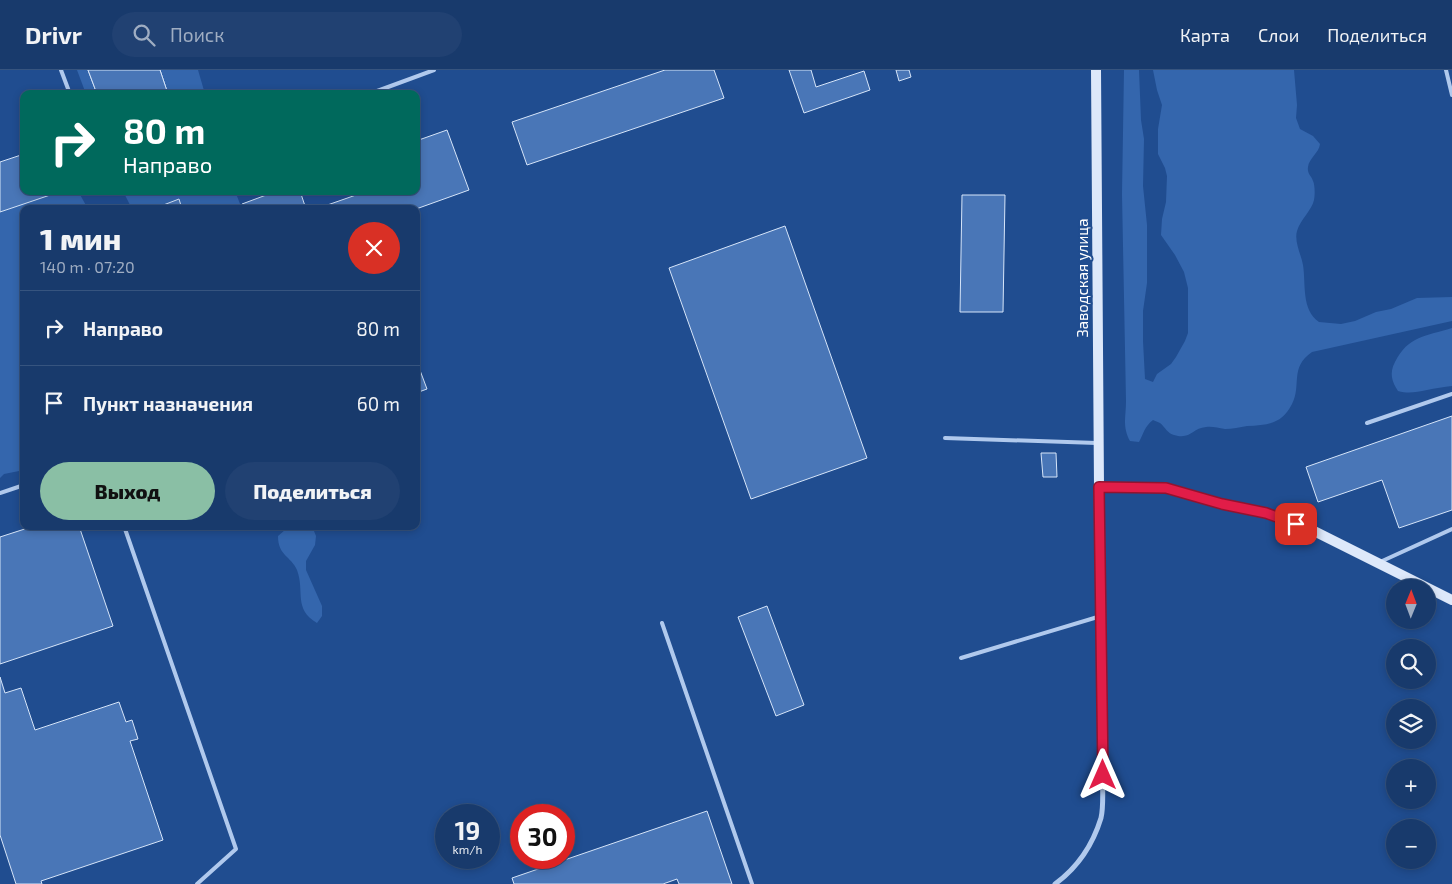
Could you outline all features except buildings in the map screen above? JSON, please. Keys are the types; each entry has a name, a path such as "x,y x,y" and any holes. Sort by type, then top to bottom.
{"street":[{"name":"Заводская улица","path":"1096,70 1099,487"},
{"path":"1055,884 1065,876 1087,850 1101,816 1103,765 1099,487 1166,488 1222,504 1266,513 1312,530 1452,600"}],"lane":[{"path":"60,70 68,90"},
{"path":"380,90 434,70"},
{"path":"1446,70 1452,96"},
{"path":"1367,423 1452,394"},
{"path":"945,438 1099,443"},
{"path":"0,493 20,486"},
{"path":"1378,563 1452,529"},
{"path":"125,530 236,849 197,884"},
{"path":"961,658 1101,616"},
{"path":"662,623 752,884"}],"shaded area":[{"path":"77,70 198,70 204,90 84,90"},
{"path":"1124,70 1139,70 1141,120 1144,139 1143,186 1147,225 1147,283 1143,311 1145,379 1153,382 1157,374 1171,364 1188,333 1188,288 1184,272 1161,235 1166,202 1167,176 1158,154 1158,129 1162,105 1153,70 1294,70 1297,105 1296,118 1300,129 1313,136 1320,144 1308,167 1314,185 1314,200 1296,235 1303,265 1305,296 1309,311 1319,322 1341,324 1391,309 1417,298 1452,297 1452,321 1312,352 1305,358 1298,370 1295,397 1292,404 1284,416 1274,422 1228,429 1206,427 1197,429 1188,435 1180,436 1170,433 1160,423 1153,420 1146,428 1139,442 1130,441 1125,421 1122,194"},
{"path":"50,195 80,195 86,205 21,205"},
{"path":"125,195 237,195 240,205 130,205"},
{"path":"20,205 20,471 4,474 0,478 0,212"},
{"path":"1452,328 1452,386 1412,392 1398,391 1393,381 1392,370 1400,353 1419,338"},
{"path":"285,530 314,530 316,536 315,545 306,561 306,570 322,606 322,616 317,623 310,618 302,606 297,570 282,552 278,536"}],"route":[{"path":"1103,775 1099,487 1166,488 1222,504 1266,513 1296,524"}]}
